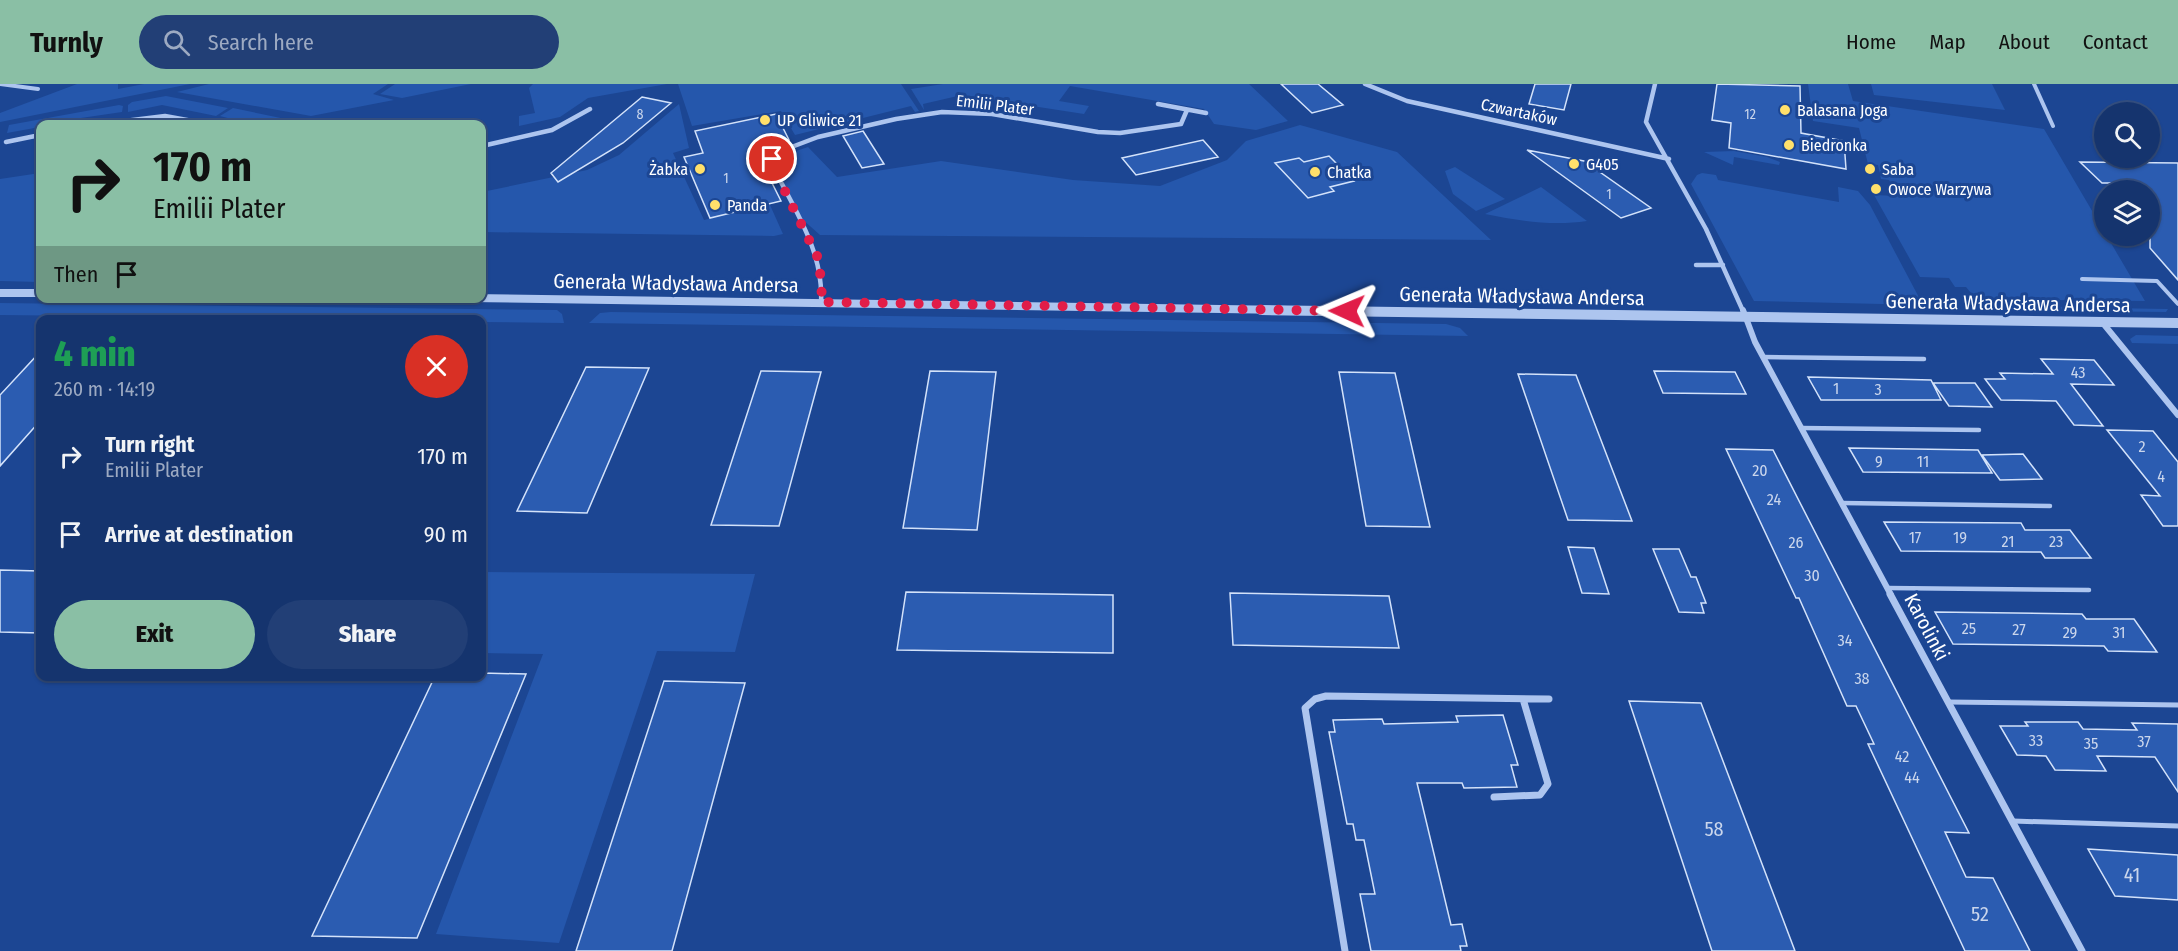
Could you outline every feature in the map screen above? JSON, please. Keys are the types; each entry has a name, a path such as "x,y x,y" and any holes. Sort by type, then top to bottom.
{"street":[{"name":"Czwartaków","path":"1365,84 1407,101 1670,159"},
{"path":"1655,84 1646,122 1670,159 1723,265 1746,318"},
{"path":"1158,104 1206,113"},
{"path":"486,145 555,129 590,109"},
{"name":"Emilii Plater","path":"821,302 822,284 817,256 771,163 777,153 784,149 834,134 923,114 956,110 1098,132 1120,133 1181,124 1187,110"},
{"path":"132,120 165,116 187,120"},
{"path":"6,142 36,136"},
{"path":"1696,265 1723,265"},
{"path":"0,293 36,294"},
{"name":"Generała Władysława Andersa","path":"486,298 2178,323"},
{"name":"Karolinki","path":"1746,318 1763,357 2082,951"},
{"path":"2102,322 2178,415"},
{"path":"1345,951 1305,708 1315,699 1326,696 1549,699"},
{"path":"1494,797 1540,795 1548,784 1523,699"}],"lane":[{"path":"0,84 38,89"},
{"path":"2034,84 2053,126"},
{"path":"2082,279 2157,280 2178,304"},
{"path":"1763,357 1924,359"},
{"path":"1801,428 1979,430"},
{"path":"1842,503 2050,506"},
{"path":"1887,588 2089,591"},
{"path":"1948,702 2178,705"},
{"path":"2013,821 2178,826"}],"shaded area":[{"path":"77,84 118,84 118,89 144,84 190,84 0,122 0,113"},
{"path":"209,84 388,84 373,94 394,100 311,116 177,92"},
{"path":"395,84 471,84 402,98 380,94"},
{"path":"533,84 667,84 588,98 560,117 519,126 519,116 535,113 529,88"},
{"path":"678,84 901,84 919,111 915,112 911,106 795,135 781,111 692,126"},
{"path":"943,84 1249,84 1288,121 1256,130 1214,124 1204,109 1070,86 1059,101 1089,106 1084,114 962,95 923,104 924,110 911,89"},
{"path":"1808,84 1848,84 1853,101 2044,129 2094,214 2094,246 2113,246 2145,301 1976,299 1966,287 1955,287 1949,278 1920,277 1874,195 1898,196 1889,180 1881,179 1878,165 1868,164 1859,128 1813,121"},
{"path":"1871,84 1992,84 2005,110 1874,95"},
{"path":"166,96 228,108 216,116 162,105 128,112 128,105 132,102"},
{"path":"679,104 689,148 673,153 704,220 770,205 783,234 774,236 486,232 486,191 587,170 619,155"},
{"path":"123,106 122,112 67,120 36,120"},
{"path":"233,108 291,120 235,120 220,116"},
{"path":"36,120 36,128 7,133 9,125"},
{"path":"1300,125 1397,152 1491,240 820,235 792,210 772,159 808,147 837,177 941,161 1073,180 1160,186 1227,160 1246,141"},
{"path":"1734,151 1767,157 1780,162 1779,165 1734,157 1733,165 1704,152"},
{"path":"1455,167 1505,199 1476,211 1453,194 1445,171"},
{"path":"1702,173 1716,175 1718,180 1839,202 1838,187 1858,191 1870,205 1923,305 1754,301 1691,184 1697,175"},
{"path":"36,174 36,282 0,281 0,179"},
{"path":"1541,187 1587,221 1536,222 1485,214"},
{"path":"0,303 557,310 562,314 564,323 486,322 486,315 0,315"},
{"path":"1988,306 2168,309 2166,312 1990,310"},
{"path":"600,313 1446,324 1460,328 1468,336 589,323"},
{"path":"2136,335 2178,336 2178,344 2132,343 2130,339"},
{"path":"486,572 755,574 735,652 657,651 559,943 436,934 543,654 486,653"}],"building":[{"path":"1281,84 1318,84 1343,105 1312,113"},
{"path":"1535,84 1571,84 1564,110 1529,104"},
{"path":"1717,84 1800,86 1801,133 1844,141 1846,169 1729,148 1731,123 1712,120"},
{"path":"642,97 671,103 623,143 558,182 551,173"},
{"path":"776,114 789,140 754,147 781,201 710,218 684,157 703,153 695,131"},
{"path":"863,131 884,164 862,168 843,136"},
{"path":"1203,140 1218,157 1136,175 1122,158"},
{"path":"1527,150 1584,161 1651,208 1621,218"},
{"path":"1329,156 1354,181 1330,187 1334,191 1308,198 1275,163 1299,158 1304,162"},
{"path":"2080,162 2094,162 2094,168 2160,168 2160,163 2178,163 2178,280 2150,248 2150,246 2160,246 2160,180 2099,180"},
{"path":"36,356 36,426 0,466 0,395"},
{"path":"2041,359 2094,360 2114,385 2071,384 2103,426 2074,425 2056,401 2001,400 1985,379 2005,379 2000,373 2053,374"},
{"path":"586,367 649,368 587,513 517,511"},
{"path":"761,371 821,372 779,526 711,525"},
{"path":"930,371 996,372 977,530 903,528"},
{"path":"1654,371 1735,372 1746,394 1663,393"},
{"path":"1339,372 1395,373 1430,527 1366,526"},
{"path":"1518,374 1576,375 1632,521 1568,520"},
{"path":"1808,377 1931,380 1941,400 1821,400"},
{"path":"1933,383 1975,383 1992,407 1949,406"},
{"path":"2107,430 2153,431 2178,462 2178,526 2163,526 2141,495 2160,496"},
{"path":"1849,448 1978,450 1992,473 1863,472"},
{"path":"1726,449 1773,450 1969,833 1945,832 1966,877 1993,878 2030,951 1965,951 1868,744 1874,744 1856,706 1847,706 1799,598 1796,598"},
{"path":"2023,454 2042,479 2000,480 1982,455"},
{"path":"1884,522 2021,523 2025,530 2070,530 2091,558 2045,558 2041,552 1901,551"},
{"path":"1568,547 1594,548 1609,594 1582,593"},
{"path":"1653,549 1679,549 1691,577 1696,577 1706,603 1701,603 1704,613 1679,612"},
{"path":"0,570 36,571 36,633 0,632"},
{"path":"906,592 1113,595 1113,653 897,650"},
{"path":"1230,593 1389,596 1399,648 1233,645"},
{"path":"1935,612 2082,614 2086,619 2134,619 2157,652 2108,651 2104,646 1953,644"},
{"path":"486,673 526,674 417,938 312,936 433,681 486,681"},
{"path":"664,681 745,683 672,951 576,951"},
{"path":"1629,701 1701,703 1795,951 1712,951"},
{"path":"1503,715 1518,765 1511,765 1517,787 1464,788 1462,783 1417,783 1451,925 1462,924 1467,946 1460,946 1461,951 1371,951 1360,894 1375,894 1364,840 1356,840 1353,824 1347,824 1329,732 1335,732 1333,720 1382,719 1384,724 1458,722 1456,716"},
{"path":"2025,722 2078,722 2083,729 2137,730 2132,723 2178,724 2178,792 2155,757 2097,756 2106,771 2055,770 2046,756 2017,755 2000,726 2028,726"},
{"path":"2088,849 2178,855 2178,900 2115,896"}],"place":[{"name":"Balasana Joga","path":"1785,110"},
{"name":"UP Gliwice 21","path":"765,120"},
{"name":"Biedronka","path":"1789,145"},
{"name":"G405","path":"1574,164"},
{"name":"Żabka","path":"700,169"},
{"name":"Saba","path":"1870,169"},
{"name":"Chatka","path":"1315,172"},
{"name":"Owoce Warzywa","path":"1876,189"},
{"name":"Panda","path":"715,205"}],"route":[{"path":"772,159 771,163 778,179 817,256 822,284 821,302 1347,311"}]}
